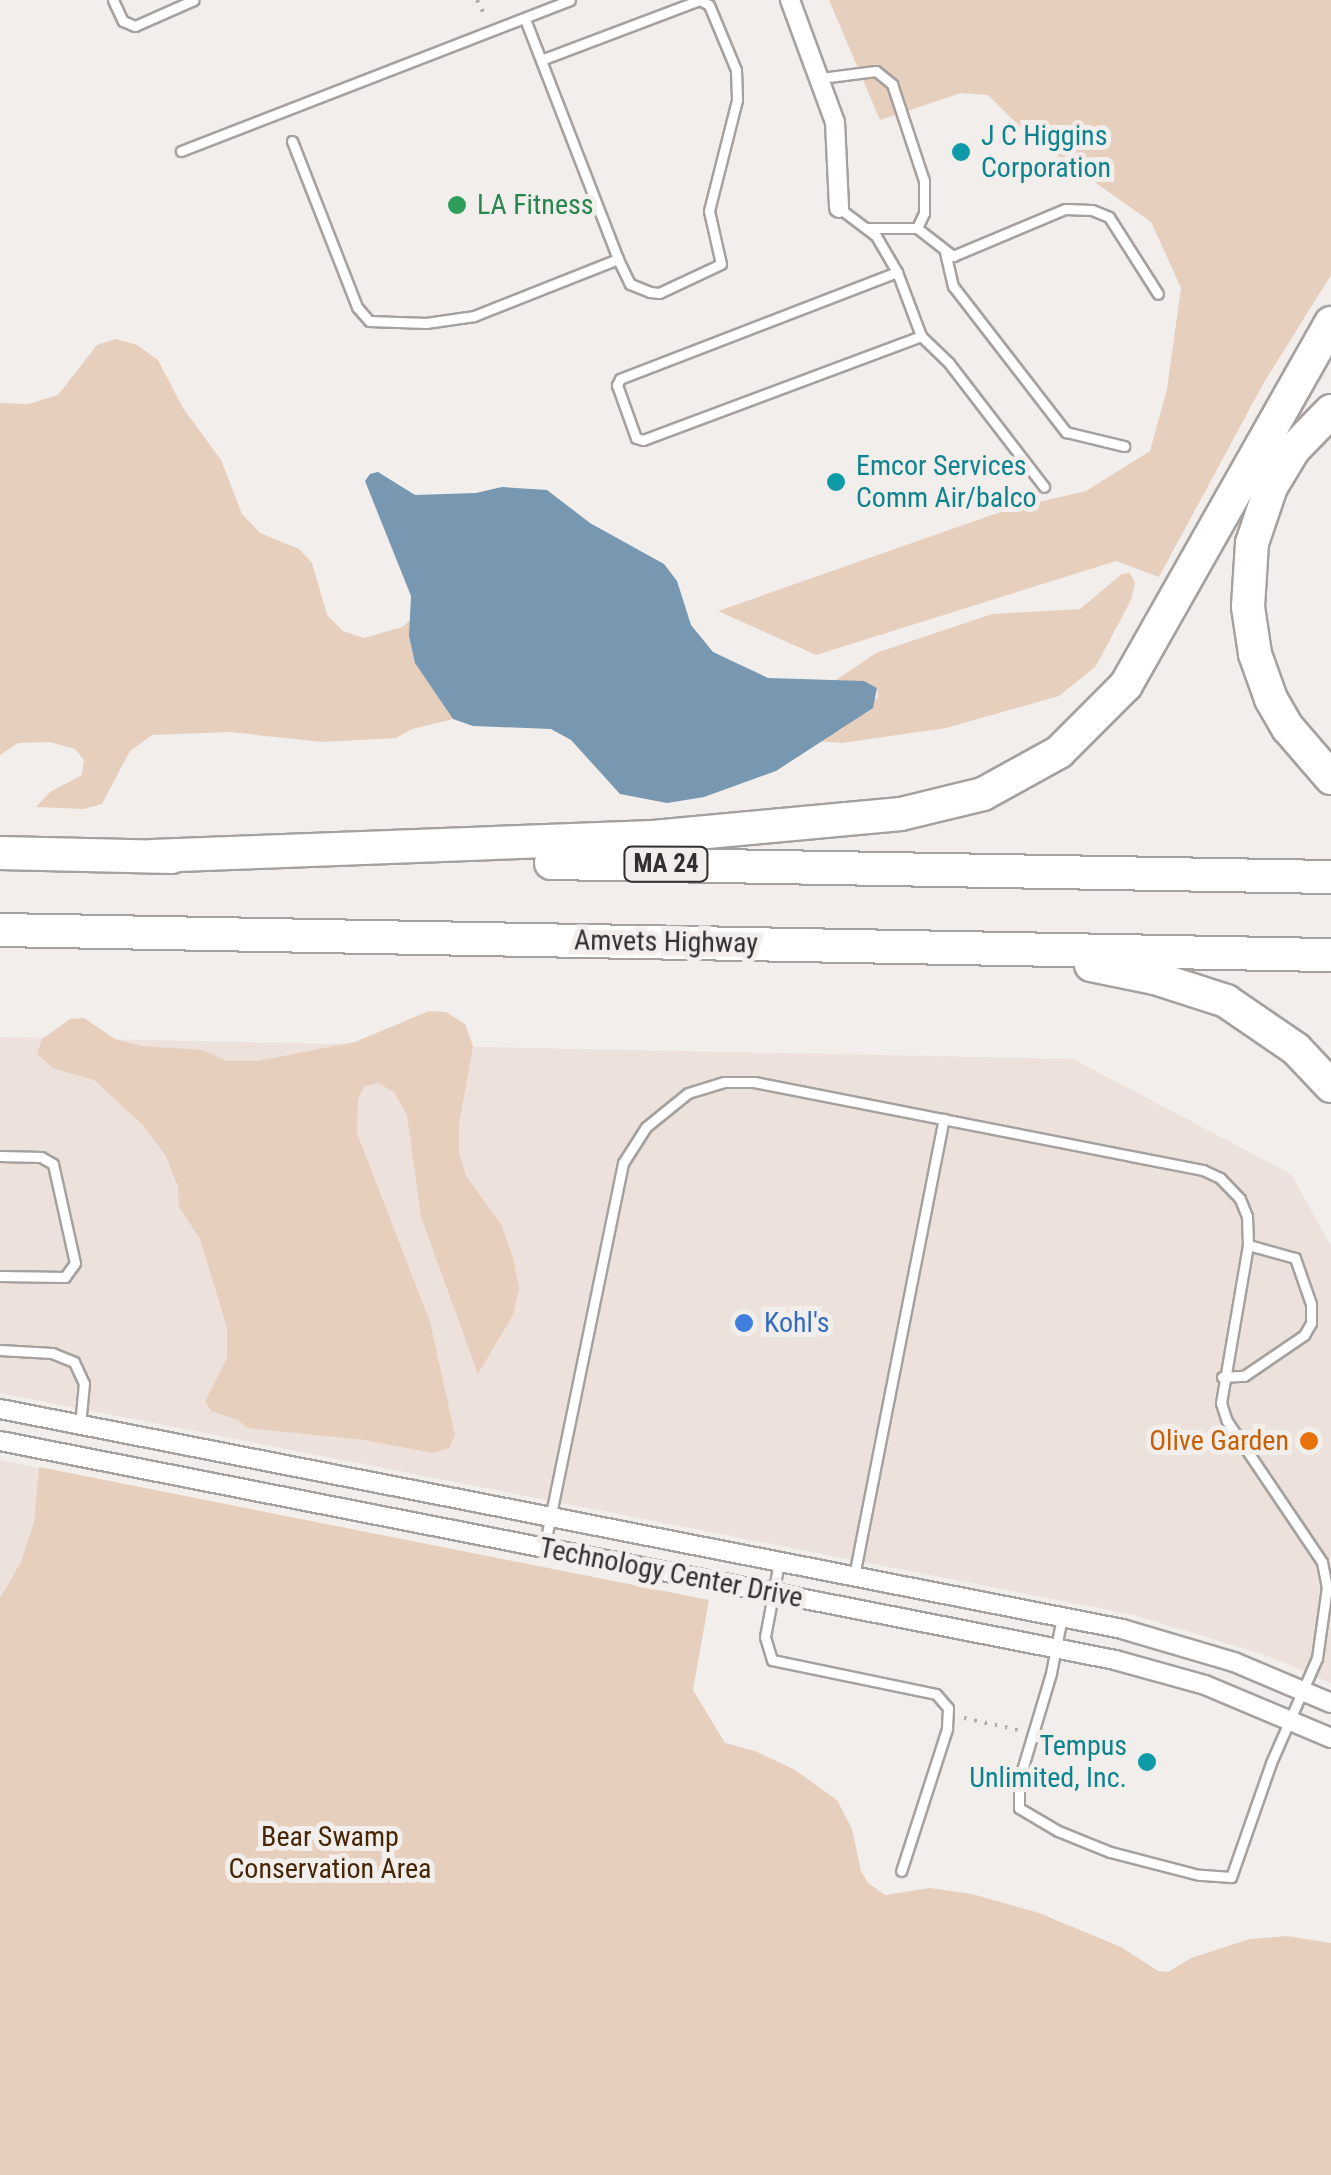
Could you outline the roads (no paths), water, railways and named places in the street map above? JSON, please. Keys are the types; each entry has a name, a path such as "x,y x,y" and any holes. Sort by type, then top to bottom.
{"highway":[{"path":"152,856 653,837 901,814 984,794 1059,752 1126,685 1331,323"},
{"path":"1331,410 1294,449 1271,488 1252,543 1248,607 1255,654 1271,699 1288,728 1331,778"},
{"name":"MA 24","path":"0,853 1331,877"},
{"name":"Amvets Highway","path":"0,930 1331,955"},
{"path":"863,946 1074,962 1198,990 1269,1028 1331,1086"}],"street":[{"path":"790,0 822,78 835,122 839,208"},
{"name":"Technology Center Drive","path":"0,1409 1062,1617 1196,1649 1331,1703"},
{"name":"Technology Center Drive","path":"0,1441 1056,1648 1169,1674 1331,1738"}],"lane":[{"path":"114,0 123,21 135,26 194,0"},
{"path":"181,151 570,0"},
{"path":"526,19 618,258 630,284 659,292 721,264 710,212 737,100 736,70 709,4 700,0 542,60"},
{"path":"822,78 876,72 892,84 924,181 924,213 917,228"},
{"path":"292,141 357,307 369,321 426,323 474,316 618,258"},
{"path":"839,208 868,228 897,272 921,336 949,363 1044,487"},
{"path":"868,228 917,228 945,252 962,254 1065,210 1092,210 1109,217 1158,294"},
{"path":"945,252 953,286 1066,432 1124,446"},
{"path":"897,272 620,379 617,386 636,438 642,440 921,336"},
{"path":"544,1548 623,1163 646,1127 688,1094 734,1080 1212,1173 1240,1199 1247,1216 1248,1245 1222,1377 1221,1403 1227,1421 1322,1562 1329,1599 1321,1644 1231,1877 1140,1861 1058,1832 1019,1808 1018,1780 1062,1617"},
{"path":"854,1576 944,1119"},
{"path":"0,1156 41,1157 52,1164 75,1263 65,1277 0,1276"},
{"path":"1222,1377 1244,1376 1304,1335 1310,1324 1311,1304 1295,1258 1248,1245"},
{"path":"0,1350 52,1354 74,1362 84,1383 80,1425"},
{"path":"778,1562 765,1644 777,1664 936,1694 948,1708 947,1729 900,1872"}],"water":[{"path":"378,472 415,495 476,493 502,487 547,490 590,523 664,564 677,581 691,625 713,652 768,678 864,681 877,688 873,708 776,771 704,797 667,803 620,794 571,740 551,729 473,726 453,719 415,663 409,636 411,596 365,481"}],"place":[{"name":"J C Higgins Corporation","path":"961,152"},
{"name":"LA Fitness","path":"457,205"},
{"name":"Emcor Services Comm Air/balco","path":"836,482"},
{"name":"Kohl's","path":"744,1323"},
{"name":"Olive Garden","path":"1309,1441"},
{"name":"Tempus Unlimited, Inc.","path":"1147,1762"}],"park label":[{"name":"Bear Swamp Conservation Area","path":"330,1853"}]}
